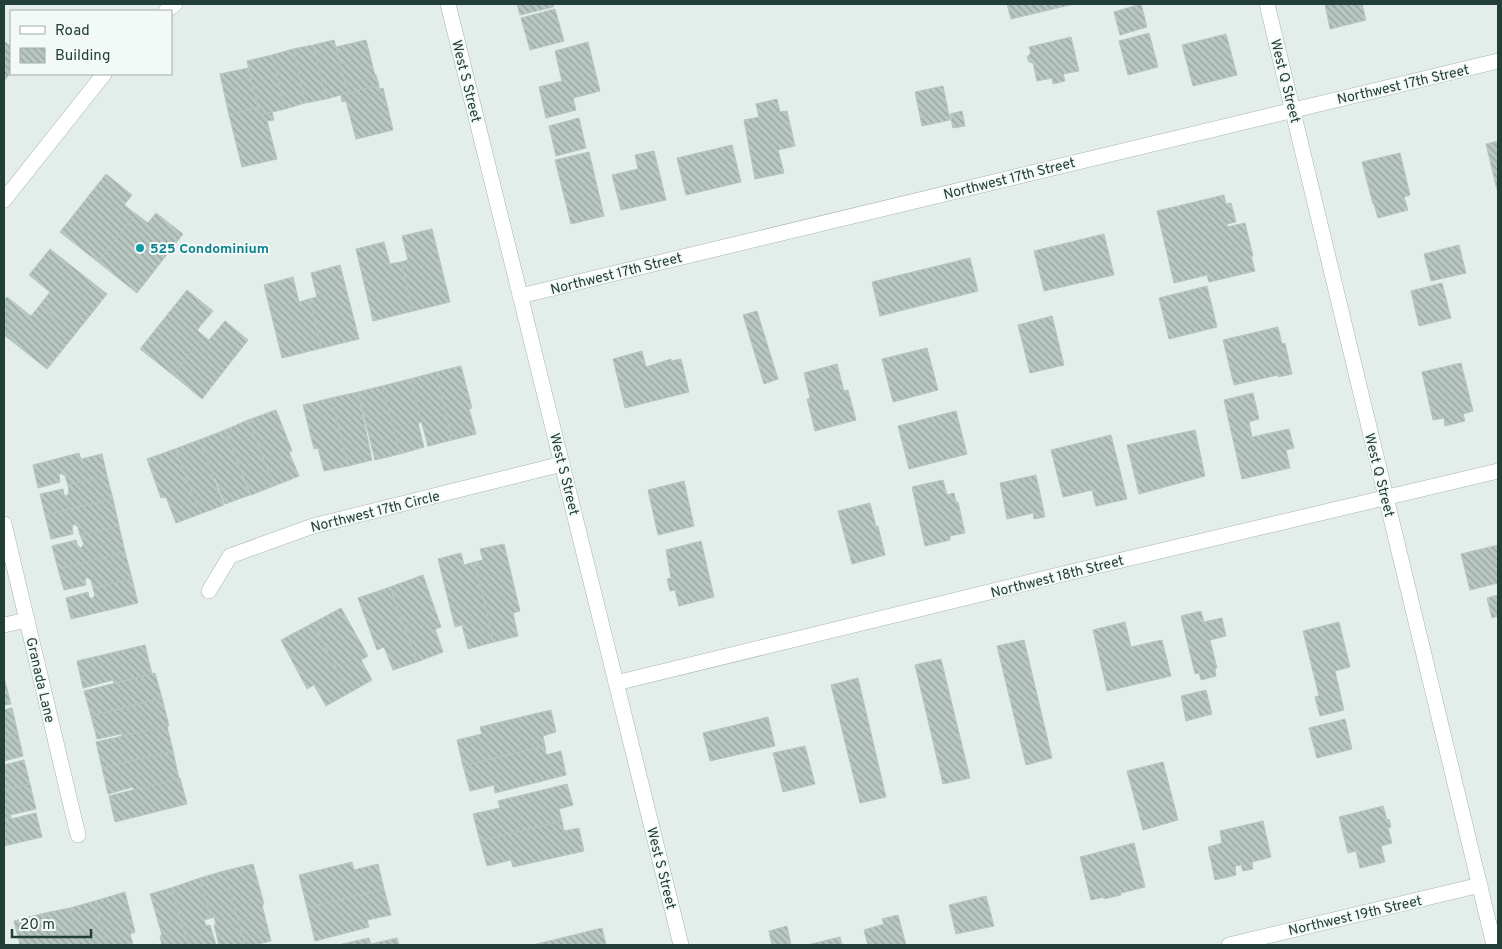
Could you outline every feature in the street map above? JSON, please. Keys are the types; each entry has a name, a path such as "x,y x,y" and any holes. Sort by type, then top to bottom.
{"street":[{"name":"West S Street","path":"448,4 681,945"},
{"name":"West Q Street","path":"1267,4 1494,945"},
{"name":"Northwest 17th Street","path":"520,296 1498,61"},
{"path":"4,200 103,75"},
{"name":"Northwest 17th Circle","path":"209,591 230,556 313,526 562,464"},
{"name":"Northwest 18th Street","path":"616,683 1067,573 1498,471"},
{"name":"Granada Lane","path":"4,524 78,835"},
{"path":"4,625 27,620"},
{"name":"Northwest 19th Street","path":"1229,945 1480,885"}],"building":[{"path":"517,4 557,4 553,5 553,7 520,15"},
{"path":"1007,4 1074,4 1011,19"},
{"path":"1141,4 1147,27 1120,35 1114,12"},
{"path":"1325,4 1362,4 1366,20 1330,29"},
{"path":"555,9 564,41 530,50 521,18"},
{"path":"1149,33 1158,67 1128,75 1119,41"},
{"path":"1226,34 1237,75 1193,86 1182,45"},
{"path":"1071,37 1079,71 1063,74 1065,81 1053,84 1052,78 1037,81 1033,63 1029,62 1027,57 1031,53 1029,47"},
{"path":"334,40 348,93 326,99 313,45"},
{"path":"366,40 379,85 348,93 336,47"},
{"path":"4,41 10,46 10,73 4,81"},
{"path":"588,42 600,91 573,98 576,110 546,118 539,87 562,81 555,51"},
{"path":"313,45 326,99 305,103 293,49"},
{"path":"293,49 305,103 285,109 272,55"},
{"path":"272,55 285,109 260,115 247,61"},
{"path":"248,68 258,107 229,115 220,74"},
{"path":"379,85 379,89 383,88 393,130 356,139 346,101 342,102 341,95"},
{"path":"943,86 950,120 922,126 915,92"},
{"path":"777,99 780,112 787,111 795,146 778,150 784,173 755,179 744,120 759,117 756,104"},
{"path":"258,107 260,115 272,112 274,120 267,121 277,159 242,167 229,115"},
{"path":"962,111 965,126 953,128 950,114"},
{"path":"579,118 586,148 556,156 549,126"},
{"path":"1498,141 1498,189 1497,190 1486,144"},
{"path":"732,145 741,182 686,195 677,158"},
{"path":"654,151 666,200 621,210 612,175 638,169 635,155"},
{"path":"589,152 604,216 571,224 555,160"},
{"path":"1400,153 1410,195 1404,197 1408,210 1378,218 1362,162"},
{"name":"525 Condominium","path":"106,174 132,195 124,205 136,214 98,262 60,232"},
{"path":"1224,195 1226,204 1231,203 1236,222 1227,224 1227,227 1245,223 1255,271 1209,282 1207,275 1174,283 1157,211"},
{"name":"525 Condominium","path":"156,213 183,234 137,293 98,262 136,214 148,223"},
{"path":"432,229 450,302 413,311 401,262 408,260 402,236"},
{"path":"1104,234 1114,275 1044,291 1034,251"},
{"path":"384,242 390,264 401,262 413,311 373,321 356,249"},
{"path":"1459,245 1466,273 1431,281 1424,254"},
{"path":"50,249 107,294 76,333 40,305 50,292 29,275"},
{"path":"970,258 978,291 880,316 872,282"},
{"path":"340,265 359,339 322,348 309,299 317,297 311,273"},
{"path":"293,277 299,302 309,299 322,348 282,358 264,285"},
{"path":"1442,283 1451,318 1419,326 1411,291"},
{"path":"1207,286 1217,327 1169,339 1159,298"},
{"path":"187,290 213,311 197,330 204,336 173,375 140,349"},
{"path":"7,297 31,316 40,305 76,333 47,369 4,335 4,300"},
{"path":"757,311 778,379 764,384 743,315"},
{"path":"1052,316 1064,365 1030,373 1018,325"},
{"path":"225,321 248,340 202,399 173,375 204,336 209,340"},
{"path":"1278,327 1282,344 1285,343 1292,374 1278,377 1278,375 1234,385 1223,340"},
{"path":"927,348 938,390 893,402 882,359"},
{"path":"642,351 646,367 671,359 671,361 681,359 689,392 625,408 613,359"},
{"path":"1461,363 1473,411 1463,414 1465,421 1445,426 1444,418 1433,420 1422,372"},
{"path":"837,364 844,391 848,390 856,420 815,431 807,399 810,398 804,373"},
{"path":"461,366 472,408 469,409 476,434 452,440 436,372"},
{"path":"436,372 452,440 428,446 410,379"},
{"path":"410,379 422,422 418,423 424,447 400,454 382,386"},
{"path":"382,386 400,454 375,460 358,392"},
{"path":"358,392 372,460 348,466 331,398"},
{"path":"1253,393 1259,419 1249,422 1252,437 1289,429 1294,448 1286,450 1290,468 1242,479 1224,400"},
{"path":"331,398 348,466 324,471 318,448 314,449 303,405"},
{"path":"276,410 292,451 289,452 299,476 274,486 248,420"},
{"path":"956,411 967,454 909,469 898,426"},
{"path":"248,420 274,486 251,495 225,430"},
{"path":"225,430 250,495 225,504 199,440"},
{"path":"1195,430 1205,476 1139,494 1127,445"},
{"path":"1111,435 1127,499 1096,506 1092,490 1063,497 1051,450"},
{"path":"199,440 224,505 200,514 175,449"},
{"path":"175,449 200,514 176,523 166,497 161,498 147,459"},
{"path":"79,453 81,459 102,454 107,476 68,485 65,476 60,473 60,482 38,488 33,465"},
{"path":"1036,475 1045,517 1034,519 1033,513 1007,519 1000,483"},
{"path":"107,476 113,499 45,515 40,494 63,489 64,495 67,496 69,492 68,485"},
{"path":"943,480 947,495 954,493 956,502 958,502 965,533 950,536 950,540 925,546 912,487"},
{"path":"684,481 694,526 658,535 648,490"},
{"path":"113,499 119,526 80,535 78,527 74,524 72,527 73,534 51,539 45,515"},
{"path":"870,503 885,555 852,564 838,511"},
{"path":"119,526 125,552 58,569 52,546 76,540 81,548 84,544 80,535"},
{"path":"701,541 714,597 679,606 675,590 670,591 667,579 671,578 666,550"},
{"path":"504,544 520,611 513,613 518,636 494,642 474,562 483,560 480,549"},
{"path":"1498,545 1498,583 1470,590 1461,554"},
{"path":"125,552 132,579 93,588 91,580 87,577 85,580 86,585 64,590 58,569"},
{"path":"461,553 464,565 474,562 494,642 468,649 462,625 455,627 438,559"},
{"path":"423,575 441,627 435,629 443,652 417,662 390,587"},
{"path":"132,579 138,603 71,619 66,598 88,592 89,597 92,599 95,595 93,588"},
{"path":"390,587 417,662 393,670 384,647 377,650 358,598"},
{"path":"1498,595 1498,616 1492,618 1487,598"},
{"path":"341,608 368,656 361,660 372,680 349,693 313,623"},
{"path":"1201,611 1204,622 1222,618 1226,636 1210,640 1217,668 1215,668 1216,676 1201,680 1199,673 1195,674 1181,616"},
{"path":"1125,622 1131,647 1162,640 1171,676 1107,691 1093,630"},
{"path":"1339,622 1350,667 1335,671 1344,710 1320,716 1315,697 1319,696 1303,631"},
{"path":"313,623 349,693 326,706 314,685 307,689 281,640"},
{"path":"1024,640 1052,758 1026,765 997,646"},
{"path":"145,645 152,674 114,683 113,680 83,688 77,661"},
{"path":"941,659 970,778 943,784 915,665"},
{"path":"155,673 162,698 91,716 84,691"},
{"path":"4,678 11,704 4,705"},
{"path":"858,678 886,797 860,803 831,685"},
{"path":"1206,690 1212,714 1186,721 1181,696"},
{"path":"162,698 169,726 97,739 91,716"},
{"path":"12,708 18,734 4,737 4,710"},
{"path":"551,710 556,732 543,736 545,746 463,766 457,740 482,734 480,727"},
{"path":"768,717 775,746 710,761 703,733"},
{"path":"1345,719 1352,749 1317,758 1309,728"},
{"path":"167,726 173,751 102,768 96,742"},
{"path":"18,734 23,756 4,761 4,737"},
{"path":"545,746 546,755 561,751 566,775 495,793 494,785 470,791 463,766"},
{"path":"805,746 815,784 783,792 773,753"},
{"path":"173,751 179,779 134,790 133,787 108,794 102,768"},
{"path":"24,760 30,784 4,790 4,765"},
{"path":"1163,762 1178,820 1143,830 1127,771"},
{"path":"180,778 187,804 115,822 109,796"},
{"path":"30,784 36,809 10,815 11,817 4,819 4,790"},
{"path":"567,784 573,805 559,809 562,821 480,841 473,814 500,808 498,801"},
{"path":"1383,806 1391,827 1388,828 1392,843 1381,846 1385,862 1360,868 1356,851 1348,853 1339,817"},
{"path":"36,813 42,837 4,846 4,819"},
{"path":"562,821 564,831 579,828 584,851 513,867 511,860 487,866 480,841"},
{"path":"1263,821 1271,857 1252,862 1253,869 1243,871 1241,865 1235,866 1236,875 1215,880 1208,847 1222,843 1220,831"},
{"path":"1134,843 1145,887 1121,893 1121,895 1091,900 1080,857"},
{"path":"352,862 354,870 378,864 384,889 307,908 299,875"},
{"path":"253,864 264,904 262,905 271,941 245,945 224,871"},
{"path":"224,871 245,945 219,945 214,917 211,918 200,878"},
{"path":"200,878 211,918 204,920 206,926 210,925 216,945 188,945 171,888"},
{"path":"171,888 188,945 162,945 160,936 162,935 150,894"},
{"path":"384,889 391,915 367,920 369,927 315,941 307,908"},
{"path":"125,892 135,932 130,934 133,945 107,945 95,901"},
{"path":"986,896 994,926 956,934 949,905"},
{"path":"95,901 107,945 79,945 70,908"},
{"path":"70,908 79,945 53,945 45,913"},
{"path":"45,913 53,945 20,945 14,921"},
{"path":"898,915 906,945 868,945 864,930 884,924 882,919"},
{"path":"787,926 791,945 772,945 769,931"},
{"path":"602,928 606,945 533,945"},
{"path":"840,937 842,945 807,945"},
{"path":"369,938 371,944 397,938 399,945 338,945"}],"place":[{"name":"525 Condominium","path":"140,248"}]}
